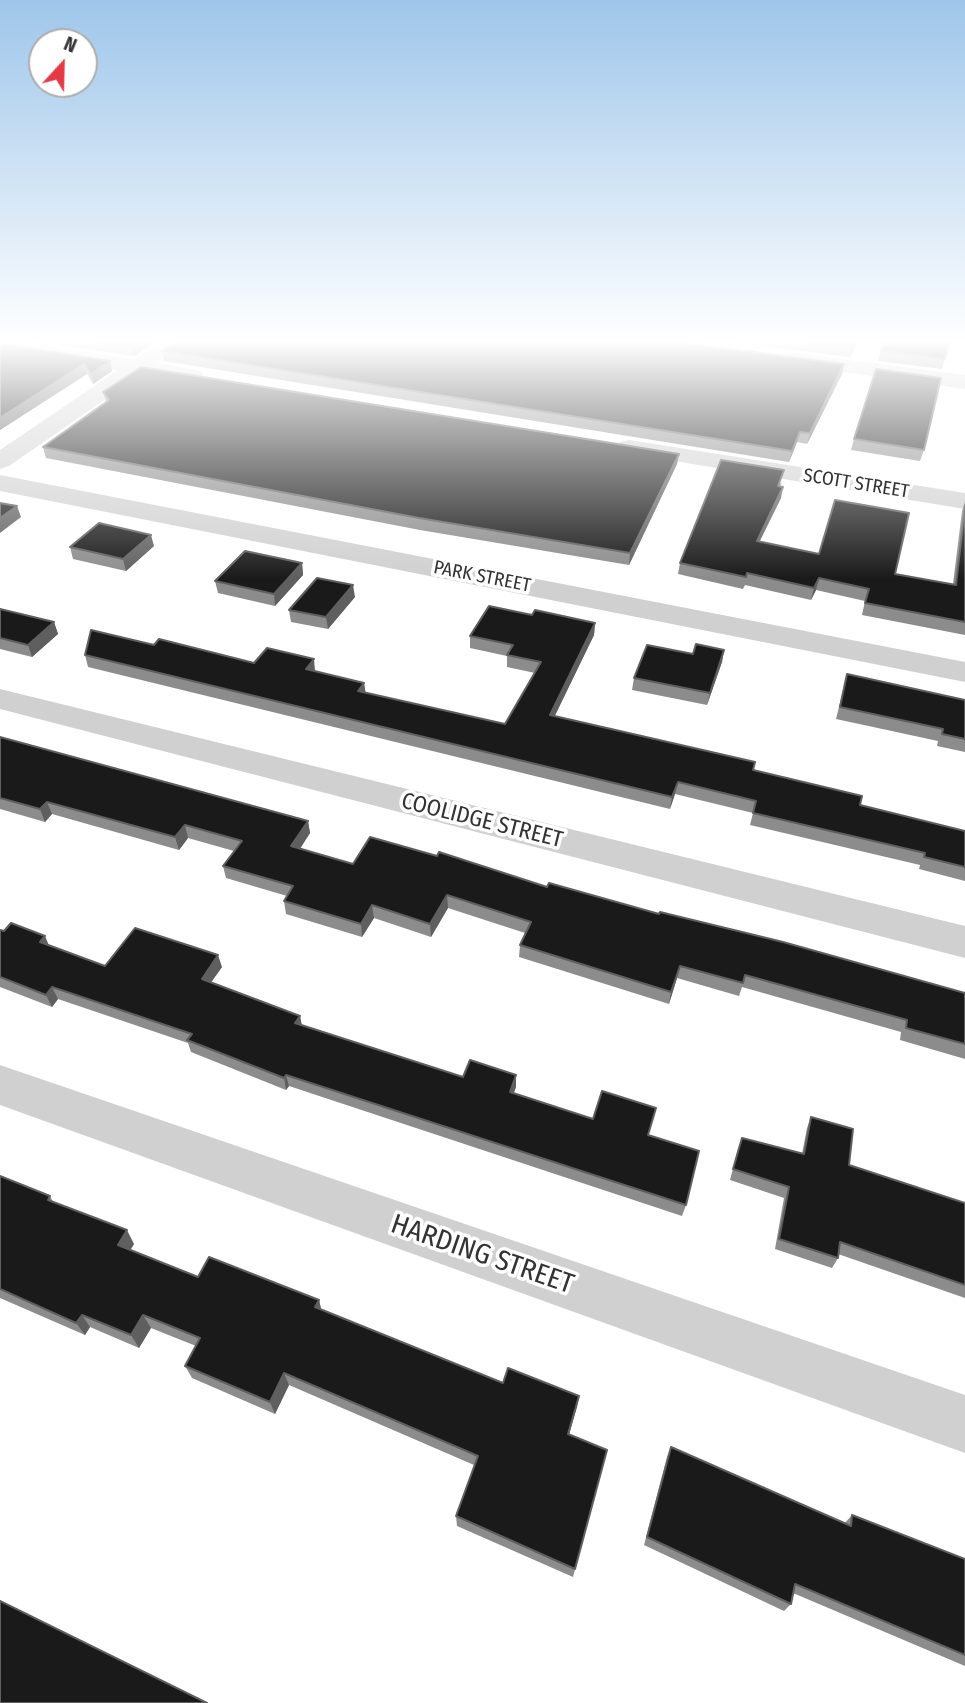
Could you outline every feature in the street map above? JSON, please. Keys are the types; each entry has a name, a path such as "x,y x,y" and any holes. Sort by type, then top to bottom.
{"street":[{"path":"0,461 59,420"},
{"name":"SCOTT STREET","path":"607,443 965,501"},
{"name":"PARK STREET","path":"0,483 965,672"},
{"name":"COOLIDGE STREET","path":"0,699 965,942"},
{"name":"HARDING STREET","path":"0,1085 965,1424"}],"building":[{"path":"80,420 472,420 679,454 630,553 419,518 43,447"},
{"path":"600,420 816,420 810,433 800,432 792,451"},
{"path":"860,420 931,420 924,450 854,439"},
{"path":"721,460 784,470 778,486 783,487 757,541 819,554 835,500 909,513 895,574 956,585 965,505 965,622 865,603 869,589 819,578 814,588 747,573 746,577 680,563"},
{"path":"0,503 17,506 0,518"},
{"path":"99,523 151,535 123,559 70,547"},
{"path":"245,551 302,563 274,594 215,581"},
{"path":"317,578 353,585 326,617 289,610"},
{"path":"489,606 532,615 535,610 595,623 550,715 755,762 753,770 862,796 860,805 965,831 965,867 924,857 925,853 753,813 756,801 678,782 672,797 85,655 91,630 154,645 159,639 254,663 267,648 314,659 306,669 364,683 358,691 505,724 541,662 507,655 513,645 470,636"},
{"path":"0,609 54,622 28,645 0,638"},
{"path":"696,644 724,650 710,693 634,678 647,645 693,654"},
{"path":"847,674 965,700 965,739 942,734 943,729 840,707"},
{"path":"0,737 308,821 291,846 353,864 370,837 437,856 439,852 547,887 549,883 659,914 660,912 783,942 965,993 965,1044 906,1028 907,1020 745,975 743,983 680,966 671,992 520,945 531,922 447,895 430,924 372,905 361,924 284,901 293,886 223,866 242,841 185,825 175,837 47,802 40,809 0,798"},
{"path":"11,923 45,936 40,942 105,966 135,928 218,955 202,979 300,1016 295,1023 463,1077 470,1060 516,1075 510,1092 593,1119 602,1091 656,1108 648,1135 699,1151 686,1205 286,1075 284,1078 187,1040 192,1034 52,987 46,995 0,977 0,930 4,931"},
{"path":"811,1117 853,1129 849,1165 965,1203 965,1285 840,1242 838,1258 779,1239 789,1187 733,1169 742,1138 804,1154"},
{"path":"0,1176 50,1196 48,1200 127,1230 118,1245 198,1277 209,1257 319,1300 315,1307 503,1383 508,1368 579,1396 568,1434 607,1450 575,1569 456,1516 478,1456 284,1373 270,1402 185,1366 200,1338 143,1315 131,1335 82,1315 76,1323 0,1289"},
{"path":"671,1447 851,1526 852,1515 965,1559 965,1655 795,1584 791,1604 647,1537"},
{"path":"0,1601 207,1703 0,1703"}]}
